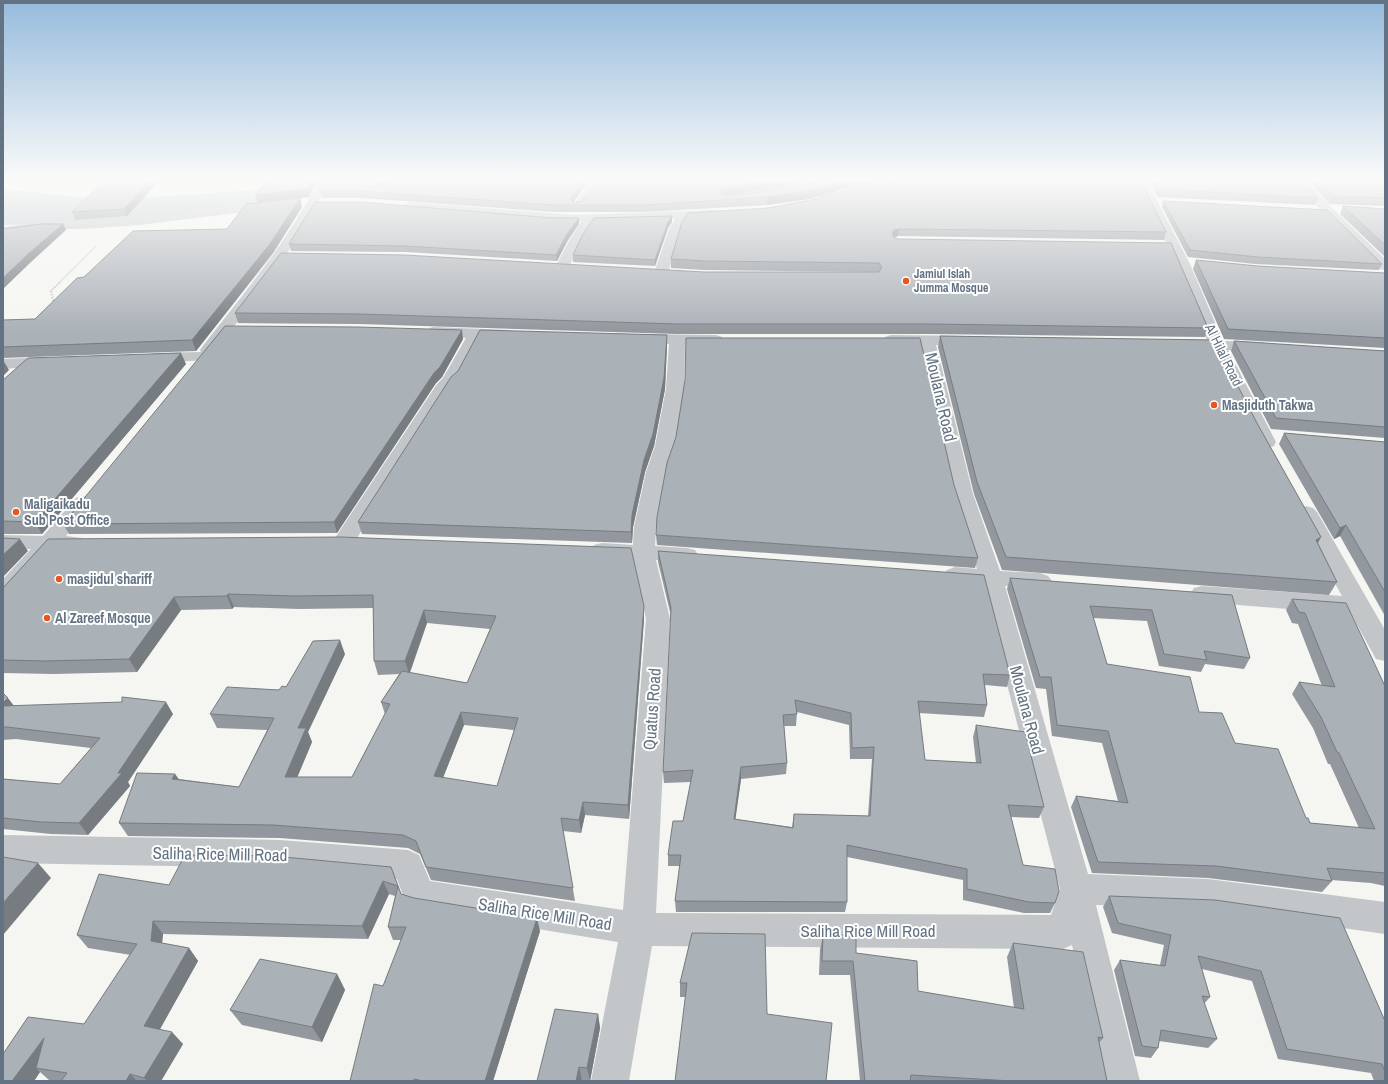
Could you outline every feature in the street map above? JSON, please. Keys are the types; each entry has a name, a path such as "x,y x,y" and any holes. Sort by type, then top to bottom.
{"street":[{"path":"188,375 202,357 232,329 287,256 301,231"},
{"path":"562,267 582,231"},
{"path":"661,273 674,231"},
{"name":"Al Hilal Road","path":"1170,231 1178,254 1217,344 1275,456"},
{"path":"1341,231 1382,272"},
{"path":"546,266 577,268"},
{"path":"646,272 675,274"},
{"path":"422,332 522,335"},
{"path":"344,541 446,384 450,381 476,334"},
{"path":"623,338 732,340"},
{"name":"Quatus Road","path":"610,1081 638,929 658,619 644,552 645,527 656,472 665,446 675,388 677,340"},
{"path":"873,340 982,341"},
{"name":"Moulana Road","path":"928,340 963,494 991,577 1076,888 1121,1081"},
{"path":"1170,344 1217,344 1277,348"},
{"path":"140,359 202,357"},
{"path":"3,364 64,362"},
{"path":"8,381 29,363"},
{"path":"1263,435 1286,437"},
{"path":"3,594 49,544 94,489"},
{"path":"1298,497 1385,652"},
{"path":"320,541 370,542"},
{"path":"3,542 49,544 97,543"},
{"path":"581,549 707,556"},
{"path":"936,573 1061,583"},
{"path":"1179,592 1359,606"},
{"name":"Saliha Rice Mill Road","path":"3,849 280,854 408,865 419,895 638,929 1063,932 1076,888"},
{"path":"1076,888 1208,894 1385,918"}],"path":[{"path":"54,305 51,291 111,231"}],"building":[{"path":"3,231 55,231 28,254 3,278"},
{"path":"133,231 279,231 270,244 192,340 3,347 3,320 35,319 77,278 84,277"},
{"path":"297,231 570,231 556,255 405,246 289,244"},
{"path":"586,231 665,231 655,260 573,255"},
{"path":"679,231 894,231 892,233 894,238 899,239 1171,243 1208,328 929,324 677,324 358,314 235,313 281,253 404,255 704,272 879,272 882,267 879,263 704,261 671,259"},
{"path":"1040,231 1165,231 1166,232"},
{"path":"1179,231 1348,231 1382,264 1258,257 1190,250"},
{"path":"1369,231 1385,231 1385,245"},
{"path":"1196,260 1258,266 1385,273 1385,338 1228,329"},
{"path":"225,326 358,327 462,330 440,367 434,373 334,522 63,524"},
{"path":"480,330 667,335 664,378 653,434 644,460 632,515 631,532 358,522 451,377 458,371"},
{"path":"940,336 1214,340 1258,425 1321,537 1316,540 1337,582 1006,557 977,482"},
{"path":"686,338 920,338 954,485 978,558 656,535 657,517 667,463 676,437 685,380"},
{"path":"1234,341 1385,351 1385,427 1276,418"},
{"path":"181,353 35,522 3,521 3,380 28,358"},
{"path":"1284,433 1385,442 1385,592 1346,525 1340,528"},
{"path":"340,537 631,548 644,606 628,805 583,802 579,820 561,818 573,888 426,867 416,841 403,835 273,825 119,823 137,773 175,774 172,779 239,787 274,718 210,714 227,687 279,690 282,686 286,687 313,641 340,640 298,728 306,728 285,777 352,777 390,704 381,702 402,671 467,683 496,616 424,610 405,661 374,661 373,595 294,596 228,594 227,596 174,597 129,659 45,661 3,660 3,588 48,539","holes":["461,712 518,718 497,786 434,776"]},
{"path":"3,538 20,539 3,555"},
{"path":"658,551 984,575 1010,675 983,674 987,705 918,701 925,760 981,763 976,725 1025,732 1044,807 1008,805 1023,865 1055,869 1059,891 1055,903 1029,902 967,889 967,869 847,845 847,902 675,901 681,855 668,855 673,821 683,821 693,770 663,772 671,608","holes":["795,700 851,713 852,748 874,747 870,816 794,814 793,828 734,819 741,767 787,763 783,715 797,714"]},
{"path":"1010,578 1232,595 1250,658 1204,651 1207,660 1164,654 1152,610 1090,606 1107,664 1190,677 1199,712 1222,713 1235,743 1278,749 1306,818 1308,818 1310,823 1375,829 1321,717 1299,682 1335,687 1305,613 1299,612 1292,599 1346,603 1385,686 1385,873 1327,868 1332,881 1216,866 1098,862 1076,796 1128,803 1108,731 1057,725 1051,677 1040,677"},
{"path":"3,693 8,698 3,703"},
{"path":"122,697 166,702 118,773 122,773 79,823 41,822 3,818 3,779 60,784 100,738 3,727 3,706 122,702"},
{"path":"185,855 273,856 391,867 401,894 414,898 537,918 485,1081 423,1081 414,1079 414,1081 350,1081 374,984 383,986 406,927 388,927 398,886 383,881 362,926 153,921 151,941 189,948 144,1026 172,1032 144,1078 130,1074 126,1081 61,1081 67,1073 36,1068 44,1038 12,1081 3,1081 3,1054 28,1017 84,1024 137,944 77,935 99,874 169,885"},
{"path":"3,857 38,863 3,903"},
{"path":"1109,896 1215,900 1340,918 1385,1021 1385,1072 1382,1064 1287,1049 1261,971 1198,956 1210,997 1202,996 1217,1039 1161,1030 1158,1048 1142,1046 1120,960 1165,966 1171,935 1118,923"},
{"path":"692,933 765,934 767,1014 832,1023 826,1081 675,1081 687,983 680,983"},
{"path":"823,935 848,935 856,937 856,953 917,961 918,991 1024,1009 1013,943 1083,952 1103,1038 1098,1037 1107,1081 1012,1081 911,1075 910,1081 865,1081 853,961 822,961"},
{"path":"260,959 337,974 312,1027 230,1010"},
{"path":"555,1009 598,1014 587,1068 579,1067 576,1081 537,1081"}],"place":[{"name":"Jamiul Islah Jumma Mosque","path":"906,281"},
{"name":"Masjiduth Takwa","path":"1214,405"},
{"name":"Maligaikadu Sub Post Office","path":"16,512"},
{"name":"masjidul shariff","path":"59,579"},
{"name":"Al Zareef Mosque","path":"47,618"}]}
